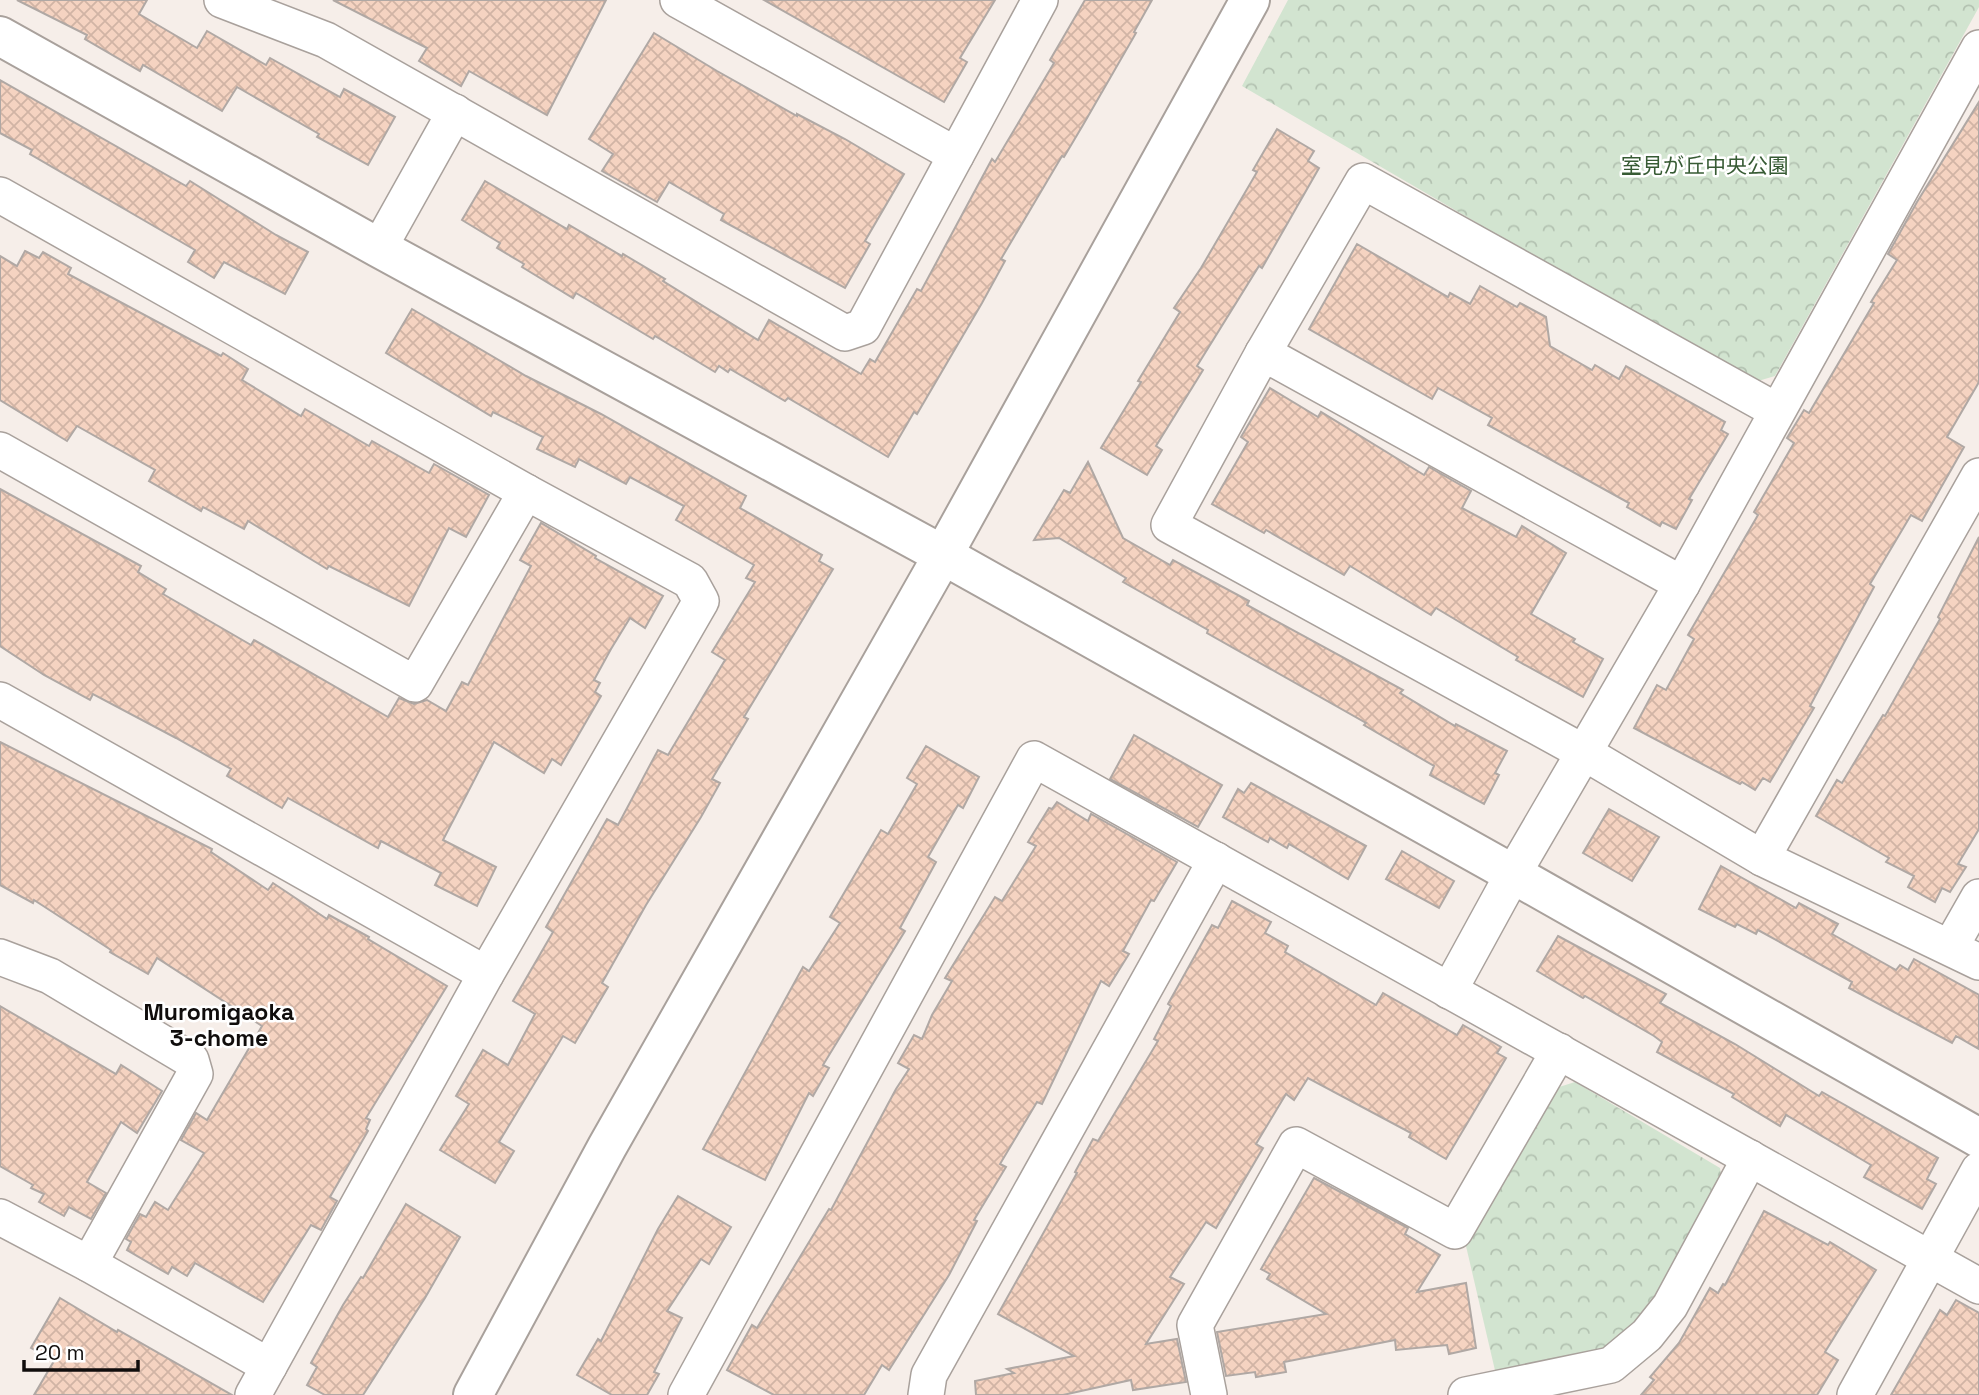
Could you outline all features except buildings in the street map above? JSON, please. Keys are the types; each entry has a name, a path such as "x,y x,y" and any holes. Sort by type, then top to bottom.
{"street":[{"path":"222,0 326,40 845,333 863,327 1040,0"},
{"path":"678,0 956,156"},
{"path":"473,1395 607,1147 943,555 1250,0"},
{"path":"0,36 379,248 943,555 1979,1138"},
{"path":"1449,991 1513,874 1682,584 1979,48"},
{"path":"379,248 455,112"},
{"path":"1777,411 1363,181 1263,353 1168,525 1583,752 1762,858 1965,954 1979,897"},
{"path":"0,195 690,581 701,601 486,974 261,1380 89,1264 0,1217"},
{"path":"1263,353 1682,584"},
{"path":"0,450 415,684 527,492"},
{"path":"1762,858 1979,476"},
{"path":"0,700 486,974"},
{"path":"686,1395 1034,759 1979,1286"},
{"path":"926,1395 929,1375 1216,860"},
{"path":"0,957 50,976 191,1060 195,1074 89,1264"},
{"path":"1209,1395 1195,1325 1296,1145 1455,1231 1559,1051"},
{"path":"1466,1395 1611,1365 1647,1335 1670,1306 1750,1158"},
{"path":"1854,1395 1979,1170"}],"green space":[{"name":"室見が丘中央公園","path":"1288,0 1979,0 1979,7 1775,376 1758,381 1511,247 1479,224 1242,86"},
{"path":"1575,1082 1720,1168 1722,1181 1654,1306 1600,1357 1497,1379 1466,1246 1556,1088"}],"district":[{"name":"Muromigaoka 3-chome","path":"219,1025"}]}
